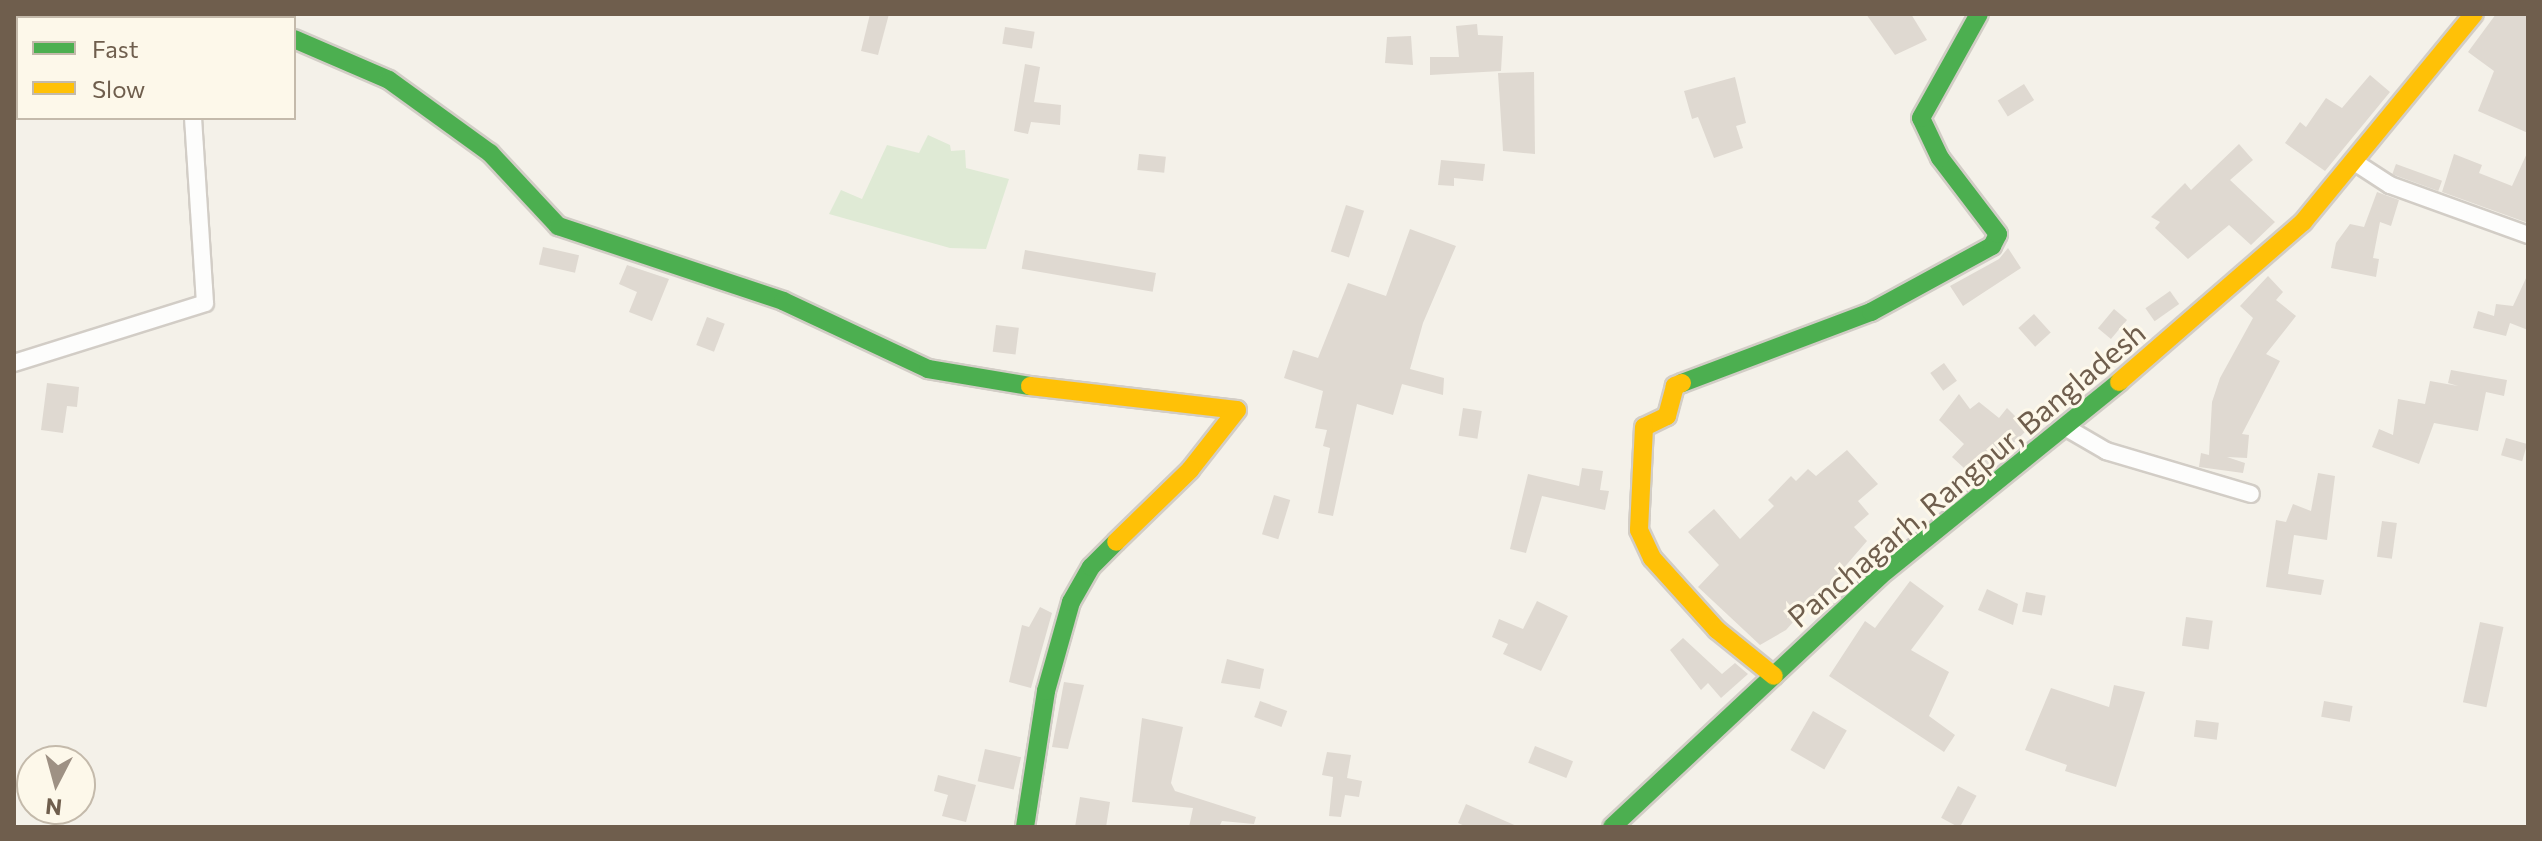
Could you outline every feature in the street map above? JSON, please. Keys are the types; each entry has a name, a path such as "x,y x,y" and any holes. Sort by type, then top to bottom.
{"street":[{"path":"1774,676 1717,630 1652,558 1639,530 1644,427 1667,416 1675,386 1871,312 1992,246 1998,234 1940,158 1921,118 1979,14"},
{"name":"Panchagarh, Rangpur, Bangladesh","path":"1612,827 1886,571 2065,427 2303,222 2474,14"},
{"path":"296,40 389,80 490,153 558,226 783,301 928,369 1113,399 1237,410 1190,470 1091,567 1071,602 1046,691 1025,827"},
{"path":"14,363 205,303 193,120"},
{"path":"2353,161 2390,185 2528,235"},
{"path":"2065,427 2106,451 2251,494"}],"green space":[{"path":"928,135 950,145 951,151 965,150 966,168 1009,179 986,249 950,248 829,214 841,190 862,199 887,145 919,153"}],"building":[{"path":"870,14 889,14 878,55 861,51"},
{"path":"1866,14 1911,14 1927,40 1895,55"},
{"path":"2496,14 2528,14 2528,133 2478,111 2494,71 2468,52"},
{"path":"1477,24 1478,35 1503,36 1501,71 1430,75 1430,57 1459,57 1456,26"},
{"path":"1005,27 1035,32 1032,48 1002,44"},
{"path":"1411,36 1413,65 1385,63 1387,37"},
{"path":"1025,64 1040,67 1034,102 1061,105 1060,125 1031,122 1028,134 1014,131"},
{"path":"1534,72 1535,154 1503,151 1498,73"},
{"path":"2370,75 2390,92 2325,171 2285,143 2300,122 2306,127 2326,98 2342,108"},
{"path":"1735,77 1746,123 1736,126 1743,148 1714,158 1698,117 1692,119 1684,91"},
{"path":"2024,84 2034,100 2008,117 1998,100"},
{"path":"2239,144 2253,160 2230,180 2275,222 2251,245 2229,225 2188,259 2155,228 2160,222 2151,217 2185,183 2191,190"},
{"path":"2528,151 2528,223 2442,192 2454,154 2482,165 2479,173 2512,186"},
{"path":"1139,154 1166,157 1164,173 1137,170"},
{"path":"1441,160 1485,164 1483,181 1454,178 1454,186 1438,185"},
{"path":"2396,164 2442,181 2438,191 2392,174"},
{"path":"2377,192 2399,200 2391,226 2380,222 2373,258 2379,259 2376,277 2331,268 2336,243 2350,224 2364,227"},
{"path":"1346,205 1364,211 1349,257 1331,252"},
{"path":"1410,229 1456,246 1423,323 1410,369 1444,378 1443,395 1402,384 1393,415 1357,404 1333,516 1318,513 1330,448 1323,446 1327,430 1315,428 1323,391 1284,378 1293,350 1318,358 1348,283 1386,296"},
{"path":"543,247 579,255 575,273 539,265"},
{"path":"2008,248 2021,268 1963,306 1950,286 1999,259"},
{"path":"1025,250 1156,273 1153,292 1022,269"},
{"path":"627,265 669,279 652,321 629,312 637,292 619,284"},
{"path":"2528,274 2528,330 2510,323 2506,336 2473,328 2478,311 2494,316 2496,304 2513,306"},
{"path":"2268,276 2283,292 2276,300 2296,316 2266,354 2280,361 2242,434 2249,435 2247,458 2227,457 2245,463 2243,473 2199,467 2201,453 2209,455 2212,402 2220,378 2253,318 2240,306"},
{"path":"2170,291 2179,304 2155,321 2145,308"},
{"path":"2114,309 2127,320 2111,339 2098,328"},
{"path":"2034,314 2051,333 2035,347 2018,328"},
{"path":"707,317 725,324 714,352 696,345"},
{"path":"996,325 1019,328 1016,355 993,352"},
{"path":"1944,363 1957,381 1943,391 1930,373"},
{"path":"2451,370 2507,380 2504,396 2486,392 2478,431 2434,423 2419,464 2372,447 2379,429 2393,435 2398,399 2425,404 2430,381 2458,386 2448,383"},
{"path":"47,383 79,387 77,407 67,406 63,433 41,430"},
{"path":"1959,394 1970,409 1979,402 1999,418 2007,408 2028,429 1976,479 1952,457 1964,444 1939,420"},
{"path":"1463,408 1482,411 1477,439 1459,436"},
{"path":"2506,438 2527,444 2522,461 2501,455"},
{"path":"1847,450 1878,484 1858,501 1869,514 1854,527 1867,541 1829,585 1832,589 1813,607 1810,603 1786,630 1760,645 1698,587 1719,565 1688,532 1714,509 1740,539 1774,506 1768,500 1791,476 1796,481 1808,469 1816,476"},
{"path":"1582,468 1603,471 1600,490 1609,491 1605,510 1542,496 1526,553 1510,549 1528,474 1579,486"},
{"path":"2318,473 2335,476 2327,540 2294,535 2288,574 2324,580 2321,595 2266,587 2276,520 2286,522 2293,504 2311,511"},
{"path":"1274,495 1290,500 1278,539 1262,534"},
{"path":"2382,521 2397,523 2392,559 2377,557"},
{"path":"1910,581 1944,606 1911,650 1949,672 1929,716 1955,735 1944,752 1829,676 1865,621 1875,628"},
{"path":"1987,589 2018,604 2013,625 1978,610"},
{"path":"2026,592 2046,596 2042,615 2022,612"},
{"path":"1537,601 1568,616 1541,671 1503,654 1508,644 1492,637 1499,619 1523,629"},
{"path":"1040,607 1052,613 1031,688 1009,682 1022,625 1029,627"},
{"path":"2186,617 2213,621 2209,649 2182,646"},
{"path":"2480,622 2503,627 2486,707 2463,702"},
{"path":"1683,638 1722,674 1735,663 1748,674 1721,698 1708,683 1701,690 1670,650"},
{"path":"1227,659 1264,669 1260,689 1221,683"},
{"path":"1064,682 1084,685 1068,749 1052,747"},
{"path":"2114,685 2145,692 2116,787 2065,771 2067,765 2025,750 2051,688 2109,707"},
{"path":"1260,701 1287,711 1281,727 1254,717"},
{"path":"2324,701 2353,706 2350,722 2321,717"},
{"path":"1813,711 1847,731 1824,769 1790,750"},
{"path":"1142,718 1183,727 1171,783 1175,791 1256,817 1254,824 1222,821 1219,827 1189,827 1193,808 1132,802"},
{"path":"2196,720 2219,723 2217,740 2194,737"},
{"path":"1535,746 1573,761 1566,778 1528,763"},
{"path":"985,749 1021,757 1014,789 978,781"},
{"path":"1327,752 1351,755 1347,778 1362,781 1359,797 1345,795 1341,817 1329,816 1333,777 1322,775"},
{"path":"938,775 976,785 966,822 942,816 948,795 934,791"},
{"path":"1958,786 1977,796 1960,827 1941,818"},
{"path":"1080,797 1110,802 1106,827 1075,827"},
{"path":"1466,804 1519,827 1467,827 1458,823"}],"traffic: fast":[{"path":"1682,383 1871,312 1992,246 1998,234 1940,158 1921,118 1979,14"},
{"path":"296,40 389,80 490,153 558,226 783,301 928,369 1030,386"},
{"path":"1612,827 1886,571 2119,382"},
{"path":"1025,827 1046,691 1071,602 1091,567 1116,542"}],"traffic: slow":[{"path":"2119,382 2303,222 2474,14"},
{"path":"1682,383 1675,386 1667,416 1644,427 1639,530 1652,558 1717,630 1774,676"},
{"path":"1030,386 1237,410 1190,470 1116,542"}]}
